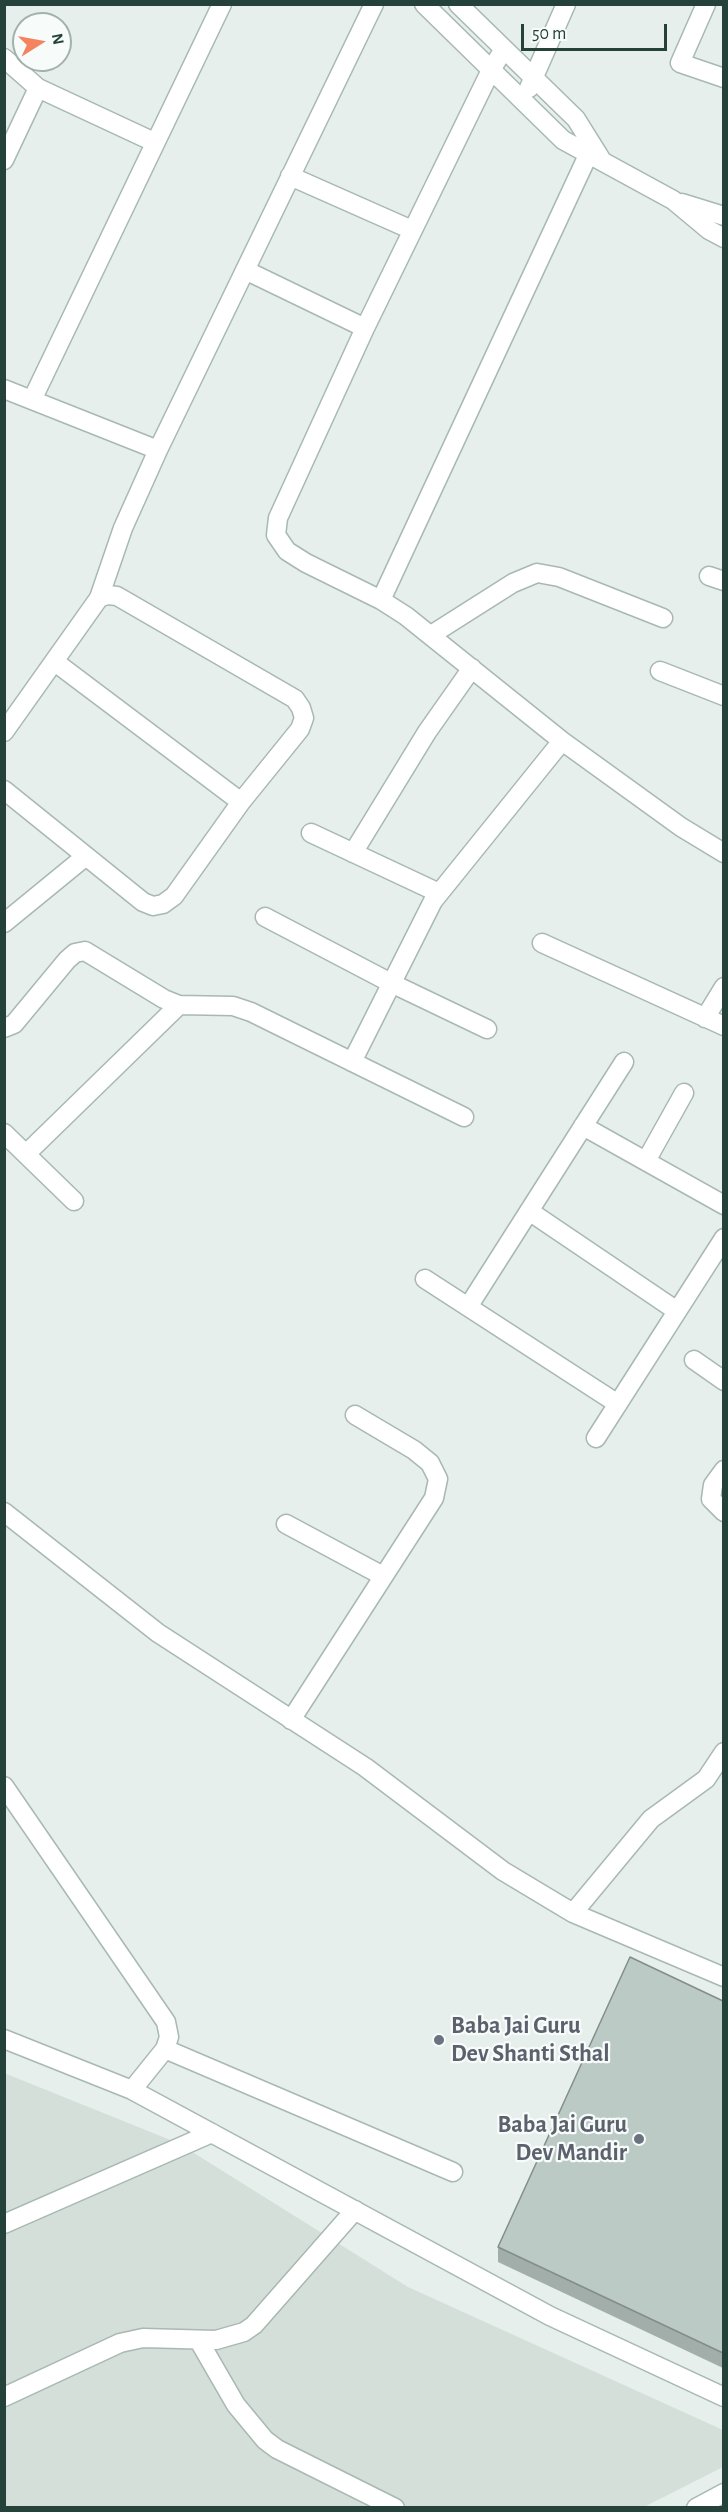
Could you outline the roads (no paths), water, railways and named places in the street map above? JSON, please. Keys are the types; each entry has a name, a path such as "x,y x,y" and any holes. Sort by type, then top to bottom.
{"street":[{"path":"32,400 222,4"},
{"path":"4,732 99,598 123,528 158,450 374,4"},
{"path":"424,4 562,140 673,200 723,238"},
{"path":"458,4 576,119 595,157"},
{"path":"522,99 534,78 566,4"},
{"path":"706,4 680,63 723,78"},
{"path":"504,49 491,70 365,328 278,518 276,535 287,551 306,563 381,600 431,635 562,741 681,827 723,853"},
{"path":"4,58 38,88 154,142"},
{"path":"4,160 38,88"},
{"path":"381,600 595,157"},
{"path":"290,176 412,230"},
{"path":"673,200 723,216"},
{"path":"245,270 365,328"},
{"path":"4,389 158,450"},
{"path":"431,635 513,583 537,573 559,577 663,618"},
{"path":"4,790 143,902 153,906 163,904 174,896 241,802 300,729 304,718 295,699 117,596 107,595 99,598"},
{"path":"55,662 241,802"},
{"path":"353,853 421,741 472,668"},
{"path":"660,671 723,696"},
{"path":"706,689 723,677"},
{"path":"352,1062 439,893 562,741"},
{"path":"311,833 439,893"},
{"path":"4,923 86,856"},
{"path":"265,917 391,984 487,1029"},
{"path":"542,943 723,1026"},
{"path":"4,1028 14,1024 67,960 75,953 85,951 164,999 179,1005 233,1006 464,1117"},
{"path":"705,1018 723,987"},
{"path":"26,1154 179,1005"},
{"path":"468,1307 624,1062"},
{"path":"646,1161 684,1094"},
{"path":"583,1126 723,1205"},
{"path":"4,1132 74,1201"},
{"path":"529,1211 677,1311"},
{"path":"596,1438 723,1238"},
{"path":"425,1279 618,1404"},
{"path":"694,1360 723,1381"},
{"path":"291,1720 434,1498 438,1479 430,1463 414,1450 355,1415"},
{"path":"723,1470 713,1485 711,1499 723,1512"},
{"path":"4,1512 159,1633 365,1767 503,1871 573,1913 723,1977"},
{"path":"286,1524 383,1576"},
{"path":"573,1913 651,1819 706,1779 723,1752"},
{"path":"4,1786 166,2022 169,2037 165,2049 132,2090"},
{"path":"4,2039 132,2090 550,2316 723,2397"},
{"path":"165,2049 453,2172"},
{"path":"4,2224 212,2133"},
{"path":"4,2397 120,2343 143,2338 199,2341 234,2336 254,2325 355,2210"},
{"path":"199,2341 236,2404 265,2440 277,2449 395,2508"},
{"path":"696,2508 723,2493"}],"place":[{"name":"Baba Jai Guru Dev Shanti Sthal","path":"439,2040"},
{"name":"Baba Jai Guru Dev Mandir","path":"639,2139"}]}
